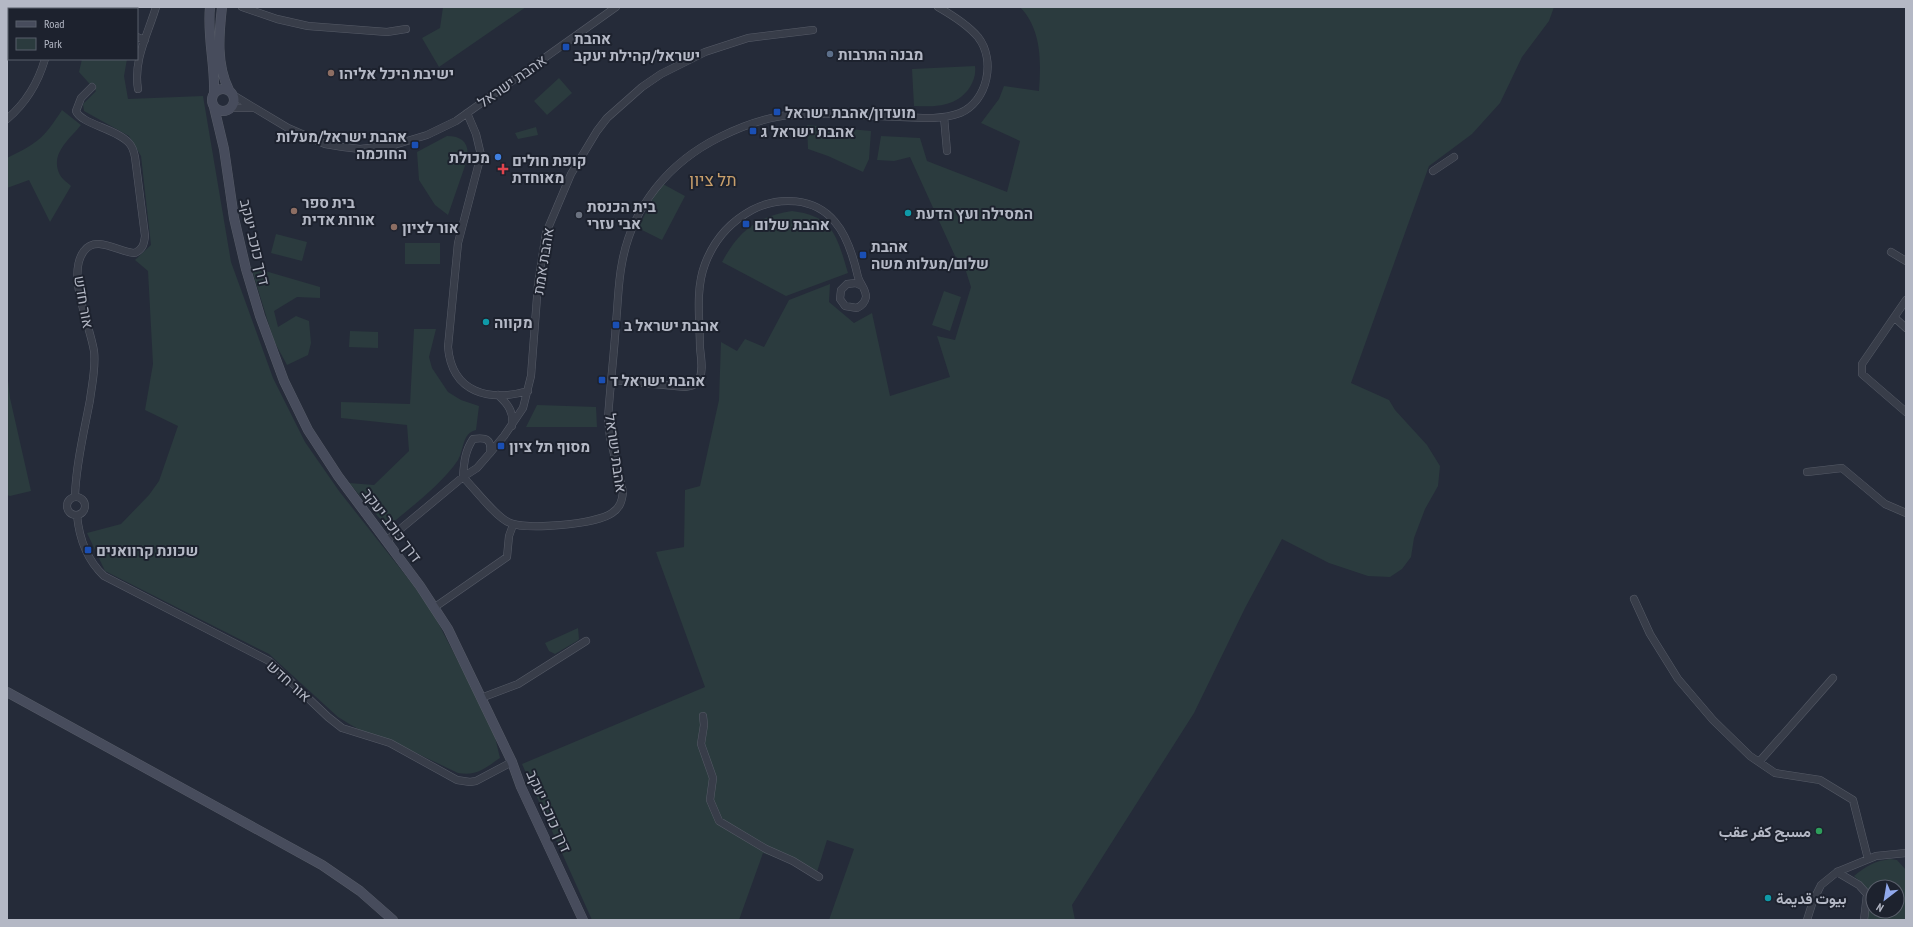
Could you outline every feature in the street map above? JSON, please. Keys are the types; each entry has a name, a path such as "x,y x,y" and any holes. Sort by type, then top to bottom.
{"street":[{"path":"138,89 137,72 145,40 156,7"},
{"path":"210,7 210,38 214,72 214,92 211,100 214,107 221,111 230,109 257,109"},
{"path":"222,7 222,73 234,102 230,109"},
{"path":"242,7 301,25 387,32 406,29"},
{"name":"אהבת ישראל","path":"231,93 288,128 325,144 360,149 394,145 427,135 467,113 616,7"},
{"name":"אהבת ישראל","path":"463,477 498,515 513,525 531,527 575,522 609,515 618,508 623,492 609,428 611,380 620,280 626,244 636,218 647,199 655,187 676,166 706,143 747,125 768,118 804,114 922,118 944,117 959,113 968,108 975,102 984,87 987,77 988,64 978,37 960,21 938,7"},
{"name":"אהבת אמת","path":"386,541 463,477 477,468 512,426 523,408 531,376 538,284 546,233 552,213 570,174 597,131 621,105 642,87 661,74 705,52 748,38 813,30"},
{"path":"138,37 145,40"},
{"path":"7,119 28,96 42,69 45,60"},
{"name":"אור חדש","path":"75,496 76,475 95,362 80,295 78,271 81,256 89,246 95,244 102,244 135,253 140,251 146,236 136,157 132,148 121,136 84,119 76,111 81,98 92,87"},
{"path":"214,92 221,89 231,93"},
{"name":"דרך כוכב יעקב","path":"214,107 234,218 246,269 260,316 284,382 301,416 322,452 338,476 435,607 455,642 512,762 583,920"},
{"name":"דרך כוכב יעקב","path":"220,134 222,121 230,109"},
{"path":"467,113 476,134 481,155 458,243 451,307 448,347 449,358 455,375 461,382 474,390 498,395 513,395 528,391"},
{"path":"944,117 947,151"},
{"path":"1433,171 1454,157"},
{"path":"611,380 685,387 695,385 698,382 701,368 699,297 705,264 721,236 731,224 753,210 769,203 796,200 818,208 835,221 842,231 856,267 860,285 865,292 865,300 857,308 849,308 842,303 840,295 843,287 851,283 860,285"},
{"path":"1891,252 1906,260"},
{"path":"851,283 856,267"},
{"path":"1906,300 1862,364 1862,374 1906,412"},
{"path":"1894,318 1906,328"},
{"path":"498,395 512,411 512,426"},
{"path":"463,477 464,458 468,446 473,439 482,438 489,441 491,445 490,453"},
{"path":"1808,472 1842,468 1885,504 1906,513"},
{"path":"75,496 82,498 85,506 83,512 77,515 72,514 67,507 69,500 75,496"},
{"name":"אור חדש","path":"77,515 79,531 83,543 95,566 104,576 269,661 328,717 342,728 390,743 450,777 463,781 476,781 512,762"},
{"path":"435,607 507,557 509,536 513,525"},
{"path":"1634,599 1650,634 1678,679 1713,720 1750,756 1775,773 1820,780 1854,800 1868,859"},
{"path":"481,698 518,684 586,641"},
{"path":"1759,762 1833,678"},
{"path":"7,692 322,865 360,891 393,920"},
{"path":"703,716 704,725 701,744 713,778 710,800 719,821 819,877"},
{"path":"1807,920 1813,901 1821,885 1837,872 1876,856 1906,853"},
{"path":"1837,872 1859,885 1867,894 1864,920"}],"green space":[{"path":"443,7 526,7 439,67 422,38 440,28"},
{"path":"1020,7 1554,7 1549,21 1522,57 1500,103 1472,134 1429,166 1351,383 1389,400 1395,410 1427,445 1440,466 1438,486 1425,509 1414,538 1411,557 1402,569 1390,577 1368,576 1329,563 1282,539 1245,608 1194,713 1072,905 1075,920 829,920 854,849 827,840 817,872 763,853 739,920 592,920 522,764 705,687 656,552 684,547 685,490 700,486 719,400 721,342 737,351 745,339 764,347 789,300 830,284 829,302 854,323 872,313 890,396 950,377 937,336 955,340 971,287 963,262 955,256 910,157 894,161 877,160 881,136 920,138 927,161 1007,192 1020,141 981,123 999,99 1004,86 1039,91 1040,58 1036,36 1033,26"},
{"path":"82,60 127,60 124,76 128,99 203,96 231,262 273,378 305,442 339,491 414,586 434,615 473,690 495,737 500,758 485,768 471,773 458,773 391,741 362,731 338,717 269,654 105,571 87,533 121,524 149,495 159,481 178,426 145,410 153,364 148,271 135,260 151,245 141,156 129,136 84,111 83,104 96,91 79,72"},
{"path":"975,66 974,79 965,94 959,99 938,106 914,106 912,69"},
{"path":"559,78 572,93 547,115 534,101"},
{"path":"62,110 81,125 62,147 57,160 57,167 60,175 71,186 50,222 29,180 7,188 7,158 33,144 39,139 50,128"},
{"path":"807,125 871,131 869,159 863,172 828,156 808,149"},
{"path":"536,127 538,135 518,139 515,133"},
{"path":"447,136 453,136 461,139 466,145 468,154 448,215 435,205 419,180 417,152"},
{"path":"661,183 685,196 662,240 638,228"},
{"path":"792,211 817,218 832,230 841,249 848,273 786,296 722,262 735,242 750,227 769,217"},
{"path":"276,234 307,242 302,261 271,253"},
{"path":"405,243 440,243 440,264 405,264"},
{"path":"251,267 320,287 320,298 297,297 274,311 278,327 296,316 309,321 311,343 308,355 287,365 274,341"},
{"path":"944,291 961,297 950,331 932,325"},
{"path":"414,329 436,329 429,357 432,368 448,392 461,400 479,406 476,430 471,432 466,438 460,456 452,469 390,525 382,521 349,483 374,485 409,451 407,425 341,418 341,402 410,404"},
{"path":"350,331 378,332 378,348 349,347"},
{"path":"7,372 10,398 31,491 10,496 7,495"},
{"path":"537,405 596,407 597,427 526,427"},
{"path":"578,628 579,639 577,641 555,654 549,651 545,643"},
{"path":"1890,859 1897,860 1906,870 1906,920 1866,920 1905,919 1905,879 1865,879 1865,886 1854,876 1871,864"}],"place":[{"name":"אהבת ישראל/קהילת יעקב","path":"566,47"},
{"name":"מבנה התרבות","path":"830,54"},
{"name":"ישיבת היכל אליהו","path":"331,73"},
{"name":"מועדון/אהבת ישראל","path":"777,112"},
{"name":"אהבת ישראל ג","path":"753,131"},
{"name":"אהבת ישראל/מעלות החוכמה","path":"415,145"},
{"name":"מכולת","path":"498,157"},
{"name":"קופת חולים מאוחדת","path":"503,169"},
{"name":"בית ספר אורות אדית","path":"294,211"},
{"name":"המסילה ועץ הדעת","path":"908,213"},
{"name":"בית הכנסת אבי עזרי","path":"579,215"},
{"name":"אהבת שלום","path":"746,224"},
{"name":"אור לציון","path":"394,227"},
{"name":"אהבת שלום/מעלות משה","path":"863,255"},
{"name":"מקווה","path":"486,322"},
{"name":"אהבת ישראל ב","path":"616,325"},
{"name":"אהבת ישראל ד","path":"602,380"},
{"name":"מסוף תל ציון","path":"501,446"},
{"name":"שכונת קרוואנים","path":"88,550"},
{"name":"مسبح كفر عقب","path":"1819,831"},
{"name":"بيوت قديمة","path":"1768,898"}],"district":[{"name":"תל ציון","path":"713,180"}]}
